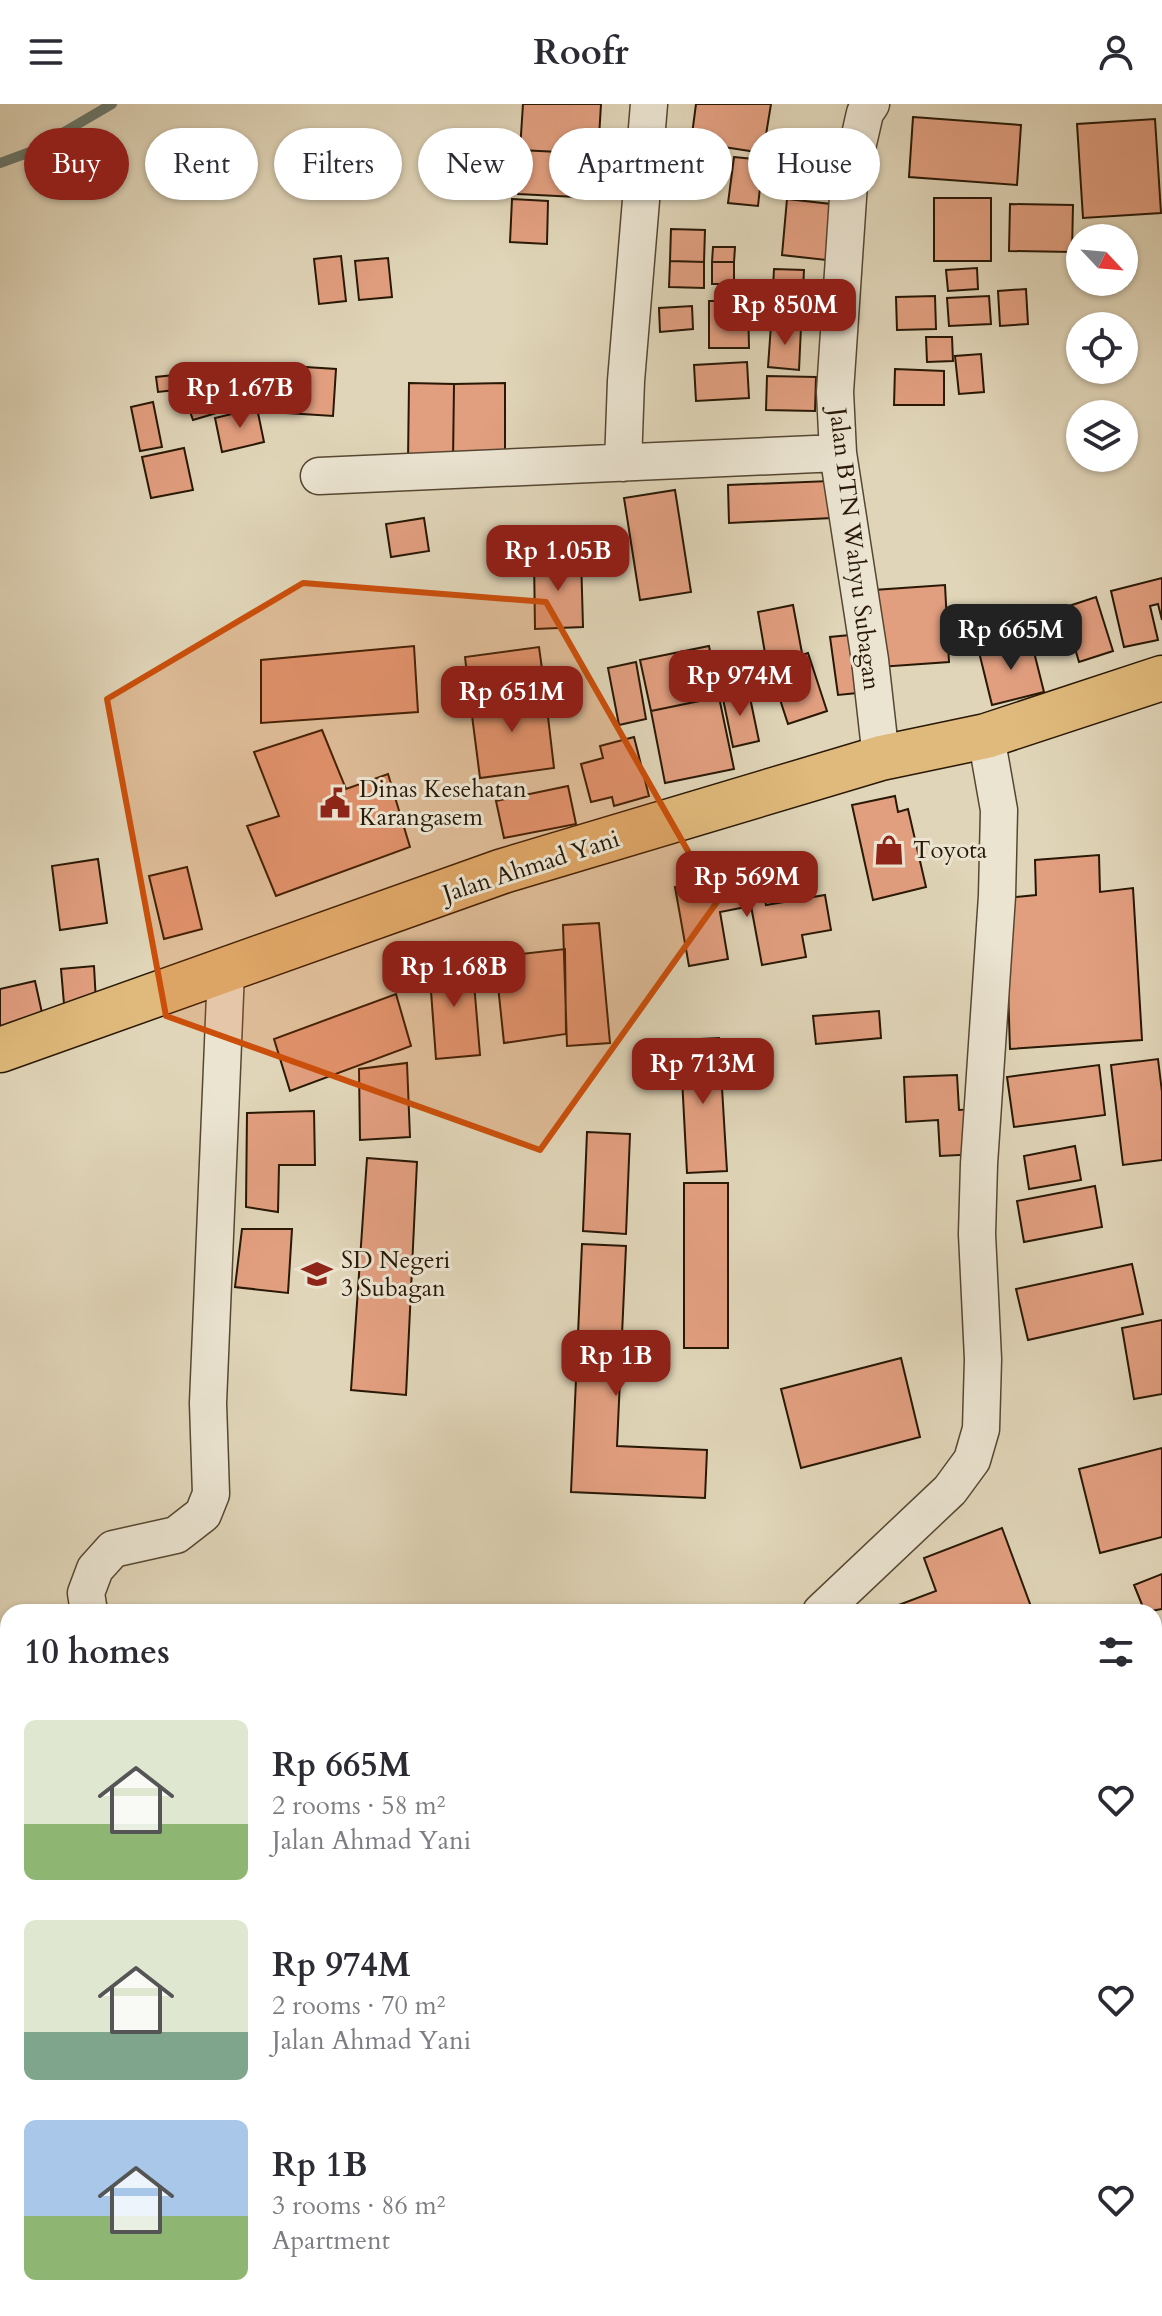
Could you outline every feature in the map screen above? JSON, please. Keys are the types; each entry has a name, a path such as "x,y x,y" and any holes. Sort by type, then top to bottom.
{"highway":[{"name":"Jalan Ahmad Yani","path":"0,1050 503,871 881,758 986,736 1160,688"}],"street":[{"path":"623,463 626,381 649,104"},
{"name":"Jalan BTN Wahyu Subagan","path":"871,104 865,113 849,183 835,392 838,453 870,660 881,758"},
{"path":"319,476 838,453"},
{"path":"829,1604 950,1490 972,1460 981,1429 983,1359 977,1234 979,1164 997,896 999,810 986,736"},
{"path":"88,1604 86,1593 95,1569 113,1549 176,1535 203,1514 211,1494 208,1403 226,971"}],"highlighted area":[{"path":"303,583 546,602 717,902 540,1150 166,1016 107,699"}],"building":[{"path":"523,104 601,104 600,128 549,128 549,151 533,151 533,128 521,128"},
{"path":"696,104 771,104 767,128 748,128 748,151 732,148 732,128 693,128"},
{"path":"913,117 1021,125 1017,185 909,177"},
{"path":"1155,119 1161,213 1083,218 1077,124"},
{"path":"533,151 549,151 549,196 533,195"},
{"path":"734,157 748,158 748,200 759,200 758,206 728,203 732,200"},
{"path":"934,198 991,198 991,261 934,261"},
{"path":"512,200 548,201 547,244 510,242"},
{"path":"787,200 831,204 826,260 782,255"},
{"path":"1010,204 1073,205 1073,224 1066,224 1066,252 1009,251"},
{"path":"671,229 705,230 704,262 670,261"},
{"path":"713,247 735,247 734,262 712,262"},
{"path":"341,256 346,301 319,304 314,259"},
{"path":"388,258 392,297 359,300 355,261"},
{"path":"670,261 704,262 704,288 669,287"},
{"path":"712,262 734,262 734,284 712,284"},
{"path":"977,268 978,289 948,291 946,270"},
{"path":"774,269 804,270 801,327 771,325"},
{"path":"1026,289 1028,324 1000,326 998,291"},
{"path":"935,296 936,329 897,330 896,297"},
{"path":"989,296 991,324 949,326 947,298"},
{"path":"709,301 748,301 749,348 709,348"},
{"path":"692,306 693,329 660,332 659,308"},
{"path":"771,325 801,327 799,370 768,367"},
{"path":"926,337 952,337 953,361 927,362"},
{"path":"981,354 984,392 959,394 955,356"},
{"path":"747,362 749,398 696,401 694,365"},
{"path":"290,366 336,369 333,416 287,413"},
{"path":"895,369 944,371 944,405 894,405"},
{"path":"183,374 184,389 158,392 156,377"},
{"path":"767,376 816,377 815,411 766,410"},
{"path":"214,382 223,411 193,420 183,392"},
{"path":"409,383 454,384 453,461 408,461"},
{"path":"505,383 505,461 453,461 454,384"},
{"path":"153,402 162,447 140,451 131,407"},
{"path":"257,408 264,442 222,452 215,418"},
{"path":"184,448 193,490 151,498 142,457"},
{"path":"830,481 832,518 729,523 728,485"},
{"path":"675,490 691,592 640,600 624,498"},
{"path":"424,518 429,551 391,557 386,524"},
{"path":"581,556 583,627 535,629 534,558"},
{"path":"1162,578 1162,620 1158,604 1150,606 1158,640 1124,647 1111,591"},
{"path":"945,585 949,662 879,667 874,590"},
{"path":"1096,597 1113,651 1079,662 1063,608"},
{"path":"793,605 802,653 766,659 758,612"},
{"path":"860,634 867,692 838,695 830,637"},
{"path":"1031,640 1044,692 992,705 979,652"},
{"path":"414,646 418,712 261,723 261,660"},
{"path":"709,646 719,697 651,711 640,660"},
{"path":"539,647 545,691 470,700 465,657"},
{"path":"808,653 827,711 788,724 769,666"},
{"path":"636,662 646,719 619,725 608,668"},
{"path":"748,688 759,741 733,747 722,694"},
{"path":"545,691 554,768 480,778 470,700"},
{"path":"719,697 734,769 665,783 651,711"},
{"name":"Dinas Kesehatan Karangasem","path":"322,730 346,789 388,774 410,847 276,896 247,826 279,816 254,752"},
{"path":"634,737 649,796 614,806 612,797 591,802 581,764 603,758 600,746"},
{"path":"568,786 576,824 504,838 496,801"},
{"name":"Toyota","path":"895,796 898,812 908,809 926,887 873,900 852,805"},
{"path":"1099,855 1100,892 1133,888 1142,1040 1010,1049 1005,898 1036,895 1035,860"},
{"path":"98,859 107,923 60,930 52,866"},
{"path":"187,867 202,929 164,939 149,876"},
{"path":"760,871 766,905 825,895 831,930 802,935 806,957 762,965 751,906 720,912 728,959 689,966 675,887"},
{"path":"599,923 610,1043 567,1046 563,925"},
{"path":"565,949 566,1034 504,1043 495,957"},
{"path":"472,959 480,1055 436,1059 429,964"},
{"path":"94,966 96,1002 64,1004 61,969"},
{"path":"35,981 44,1022 0,1032 0,989"},
{"path":"396,994 411,1046 290,1091 274,1039"},
{"path":"879,1011 881,1038 816,1044 813,1016"},
{"path":"719,1038 727,1171 687,1173 680,1040"},
{"path":"1158,1059 1162,1092 1162,1160 1123,1165 1111,1065"},
{"path":"407,1063 410,1137 360,1140 359,1069"},
{"path":"1099,1065 1105,1115 1014,1127 1007,1077"},
{"path":"957,1075 959,1110 976,1109 979,1154 940,1156 938,1120 906,1122 904,1077"},
{"path":"314,1111 315,1165 279,1165 278,1212 246,1207 247,1113"},
{"path":"587,1132 630,1134 626,1234 583,1231"},
{"path":"1075,1146 1081,1180 1029,1189 1024,1156"},
{"path":"367,1158 417,1162 406,1395 351,1390"},
{"path":"684,1183 728,1183 728,1348 684,1348"},
{"path":"1095,1186 1102,1227 1024,1242 1017,1201"},
{"path":"242,1229 292,1229 288,1293 235,1287"},
{"path":"582,1244 626,1246 617,1446 707,1450 705,1498 571,1492"},
{"path":"1132,1264 1143,1314 1028,1340 1016,1289"},
{"path":"1162,1320 1162,1394 1134,1399 1122,1328"},
{"path":"901,1358 920,1437 801,1468 781,1389"},
{"path":"1162,1448 1162,1537 1100,1553 1079,1469"},
{"path":"1002,1528 1030,1604 901,1604 936,1591 924,1558"},
{"path":"1162,1574 1162,1604 1142,1604 1134,1585"}],"waterway":[{"path":"0,163 30,152 112,104"}],"place":[{"name":"Dinas Kesehatan Karangasem","path":"335,803"},
{"name":"Toyota","path":"889,850"},
{"name":"SD Negeri 3 Subagan","path":"317,1274"}]}
